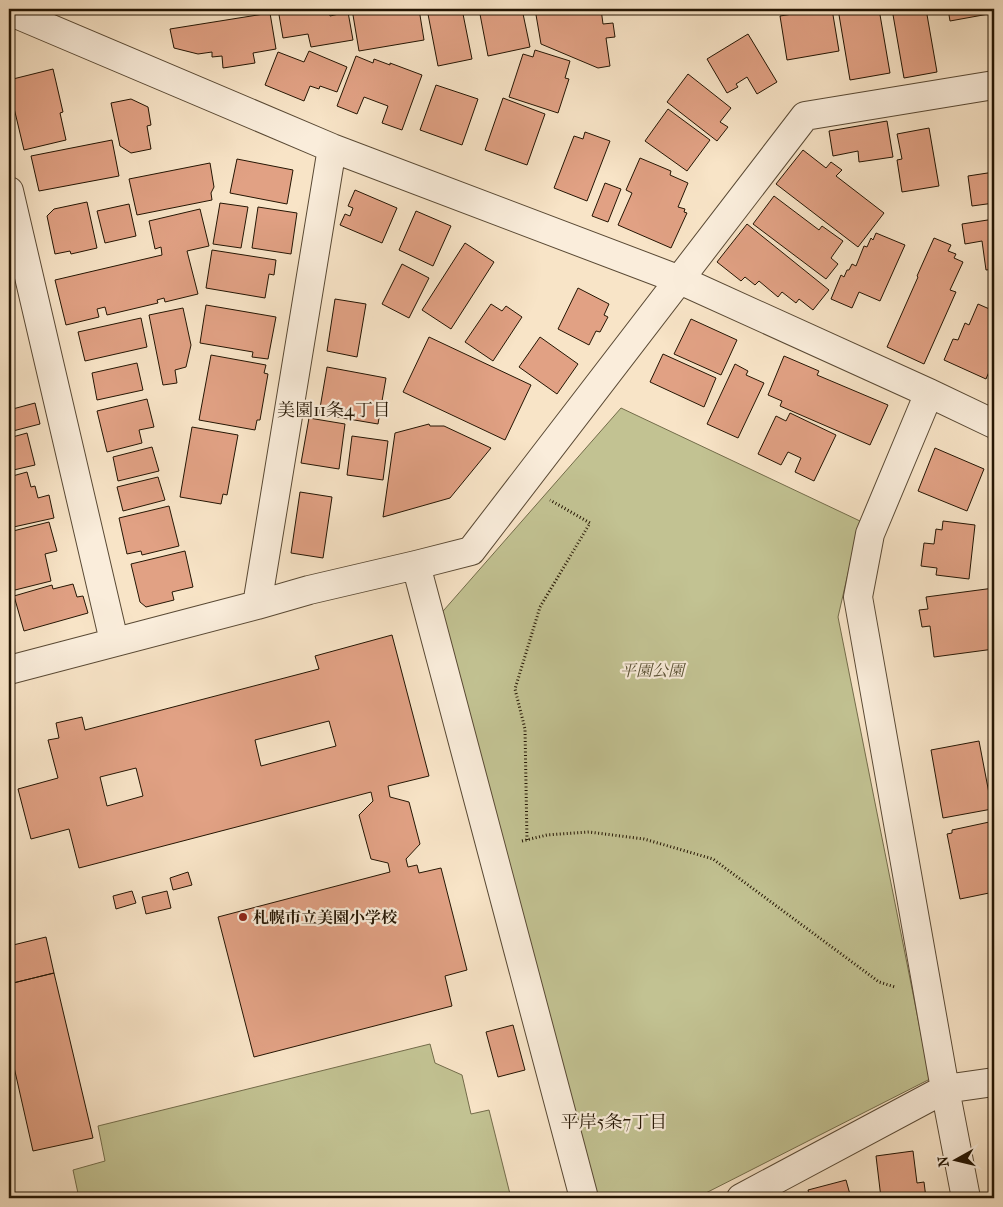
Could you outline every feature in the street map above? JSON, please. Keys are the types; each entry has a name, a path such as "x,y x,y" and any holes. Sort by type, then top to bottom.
{"street":[{"path":"10,10 332,148 680,280 994,424"},
{"path":"9,670 309,590 471,551 805,116 994,85"},
{"path":"258,605 332,148"},
{"path":"9,191 114,642"},
{"path":"928,393 870,534 858,597 945,1090 966,1198"},
{"path":"416,565 584,1198"},
{"path":"741,1198 945,1090 994,1082"}],"path":[{"path":"528,840 525,729 515,689 540,607 590,523 542,497"},
{"path":"492,848 547,835 589,832 644,840 713,859 879,982 902,990"}],"green space":[{"name":"平園公園","path":"621,408 860,521 838,617 930,1079 696,1198 596,1198 437,618"},
{"path":"430,1044 435,1063 462,1075 471,1114 489,1110 511,1198 79,1198 73,1170 105,1161 98,1126"}],"building":[{"path":"278,9 318,9 319,13 329,11 330,16 348,12 353,40 311,47 308,34 283,38"},
{"path":"352,9 419,9 424,40 359,51"},
{"path":"427,9 462,9 472,59 438,66"},
{"path":"479,9 522,9 530,47 488,56"},
{"path":"535,9 601,9 603,24 613,23 615,37 606,38 610,66 598,68 541,44"},
{"path":"832,9 839,51 787,60 780,16"},
{"path":"838,9 879,9 890,73 850,80"},
{"path":"892,9 926,9 937,72 904,78"},
{"path":"948,9 994,9 994,13 950,21"},
{"path":"270,13 276,49 253,53 255,63 223,68 222,56 212,57 212,52 198,54 174,48 170,29"},
{"path":"748,34 777,82 757,94 747,77 736,84 738,87 727,93 707,59"},
{"path":"535,50 570,61 565,78 569,79 558,113 509,97 523,54 533,57"},
{"path":"309,51 347,67 337,92 320,86 319,89 310,86 304,101 265,85 278,52 304,62"},
{"path":"356,56 373,63 374,59 390,65 390,63 422,75 402,130 382,123 388,106 364,97 357,114 337,106"},
{"path":"53,69 63,112 60,113 66,140 24,150 9,80"},
{"path":"688,74 731,108 720,122 728,127 717,141 667,102"},
{"path":"436,85 478,99 462,145 420,130"},
{"path":"503,98 545,114 527,165 485,150"},
{"path":"131,99 148,107 151,125 147,126 151,149 131,153 120,146 111,103"},
{"path":"668,109 710,140 687,171 645,141"},
{"path":"887,121 893,157 859,162 858,151 833,156 829,131"},
{"path":"929,128 939,186 902,192 897,160 902,159 897,134"},
{"path":"585,132 610,141 587,201 554,188 574,136 583,139"},
{"path":"112,140 119,176 39,191 31,156"},
{"path":"803,150 826,168 831,162 842,170 836,176 884,213 858,247 776,184"},
{"path":"640,158 671,171 670,175 688,183 678,207 685,209 684,212 687,213 671,248 618,225 632,193 626,190"},
{"path":"237,159 293,170 287,204 230,193"},
{"path":"210,163 214,187 211,193 212,200 137,215 129,179"},
{"path":"994,172 994,203 972,206 968,176"},
{"path":"605,183 621,189 608,222 592,216"},
{"path":"355,190 397,208 382,243 340,225 345,214 350,216 353,208 348,206"},
{"path":"774,196 819,230 822,226 843,241 831,258 838,264 826,279 753,224"},
{"path":"87,202 97,248 71,254 70,251 55,254 47,216 54,209"},
{"path":"220,203 248,207 241,248 213,244"},
{"path":"129,204 136,236 105,243 97,211"},
{"path":"258,207 297,213 291,254 252,248"},
{"path":"200,209 209,246 187,251 198,294 165,302 164,298 157,300 158,303 107,315 105,307 97,309 99,317 66,325 55,280 162,255 161,247 155,249 149,221"},
{"path":"416,211 451,226 433,266 399,250"},
{"path":"994,219 994,269 986,270 982,241 965,244 962,224"},
{"path":"747,224 829,290 813,310 799,299 796,303 782,292 778,297 759,281 755,285 745,277 741,281 717,262"},
{"path":"876,233 905,245 880,301 859,292 852,308 831,299 841,275 844,277 852,264 856,266 864,246 867,247 871,238 873,240"},
{"path":"934,238 951,245 948,251 956,254 954,258 963,262 950,290 956,292 924,364 887,347"},
{"path":"465,243 494,262 451,329 422,310"},
{"path":"212,250 276,260 274,275 269,274 265,298 206,288"},
{"path":"402,264 429,278 409,318 382,304"},
{"path":"994,276 994,294 991,277"},
{"path":"578,288 609,304 604,315 608,317 600,332 596,331 589,345 558,329"},
{"path":"335,299 366,304 357,357 327,351"},
{"path":"491,304 502,311 506,306 522,317 493,361 465,342"},
{"path":"978,304 994,311 994,360 986,379 944,360 953,339 958,340 965,323 969,325"},
{"path":"206,305 276,317 268,359 252,357 253,352 200,343"},
{"path":"183,308 191,345 186,367 175,370 177,383 163,385 149,315"},
{"path":"141,318 147,347 85,361 78,332"},
{"path":"691,319 737,340 721,375 674,354"},
{"path":"429,337 531,385 505,440 403,392"},
{"path":"540,337 578,364 557,394 519,367"},
{"path":"663,354 716,378 704,407 650,382"},
{"path":"211,355 266,365 264,373 268,374 260,420 257,420 255,430 199,420"},
{"path":"784,356 819,371 817,375 888,405 870,445 780,406 782,401 768,395"},
{"path":"137,363 143,390 97,400 92,373"},
{"path":"735,364 748,371 746,375 764,383 738,438 707,424"},
{"path":"327,367 386,378 378,424 319,414"},
{"path":"147,399 154,427 139,430 142,443 107,452 97,411"},
{"path":"35,403 40,424 9,432 9,410"},
{"path":"790,413 836,435 814,481 795,472 801,458 788,452 781,465 758,454 776,416 786,421"},
{"path":"309,418 345,424 339,469 301,463"},
{"path":"429,424 430,426 444,426 491,448 450,498 383,517 395,433"},
{"path":"192,427 238,435 227,495 223,494 221,504 180,497"},
{"path":"27,433 35,465 9,471 9,438"},
{"path":"352,436 388,441 383,480 347,475"},
{"path":"152,447 159,471 118,481 113,457"},
{"path":"935,448 984,469 967,511 918,491"},
{"path":"27,472 31,487 35,486 38,498 49,495 54,518 9,528 9,477"},
{"path":"158,477 165,500 123,511 117,487"},
{"path":"300,492 332,497 323,558 291,553"},
{"path":"169,506 179,546 142,555 141,551 127,554 119,518"},
{"path":"943,521 975,525 969,579 936,575 937,568 921,566 924,543 934,544 936,529 942,530"},
{"path":"49,522 57,551 45,554 51,581 11,591 9,581 9,532"},
{"path":"185,551 193,587 172,592 174,600 146,607 140,602 131,564"},
{"path":"73,584 77,597 83,596 88,613 24,631 14,596 52,585 53,589"},
{"path":"994,588 994,649 934,657 930,626 922,627 919,610 928,609 926,597"},
{"path":"392,635 429,776 388,786 390,797 409,802 420,844 406,859 408,867 417,865 419,873 441,868 467,970 445,976 452,1006 254,1057 218,917 390,872 388,863 371,859 359,815 373,801 371,792 79,868 69,829 31,839 18,789 58,778 48,740 59,738 56,723 82,717 85,730 319,669 315,656","holes":["329,721 336,746 261,766 255,740","136,768 143,796 107,806 100,777"]},
{"path":"979,741 992,809 943,818 931,750"},
{"path":"994,821 994,892 960,899 947,834 952,833 952,830"},
{"path":"188,872 192,885 173,890 170,878"},
{"path":"132,891 136,903 116,909 113,896"},
{"path":"167,891 171,908 146,914 142,897"},
{"path":"46,937 54,973 9,984 9,946"},
{"path":"54,973 93,1138 33,1151 9,1045 9,984"},
{"path":"513,1025 525,1070 498,1077 486,1032"},
{"path":"913,1151 917,1183 924,1182 926,1198 881,1198 876,1156"},
{"path":"846,1180 851,1198 810,1198 808,1190"}],"place":[{"name":"札幌市立美園小学校","path":"243,917"}],"district":[{"name":"美園11条4丁目","path":"334,410"},
{"name":"平岸5条7丁目","path":"614,1122"}]}
